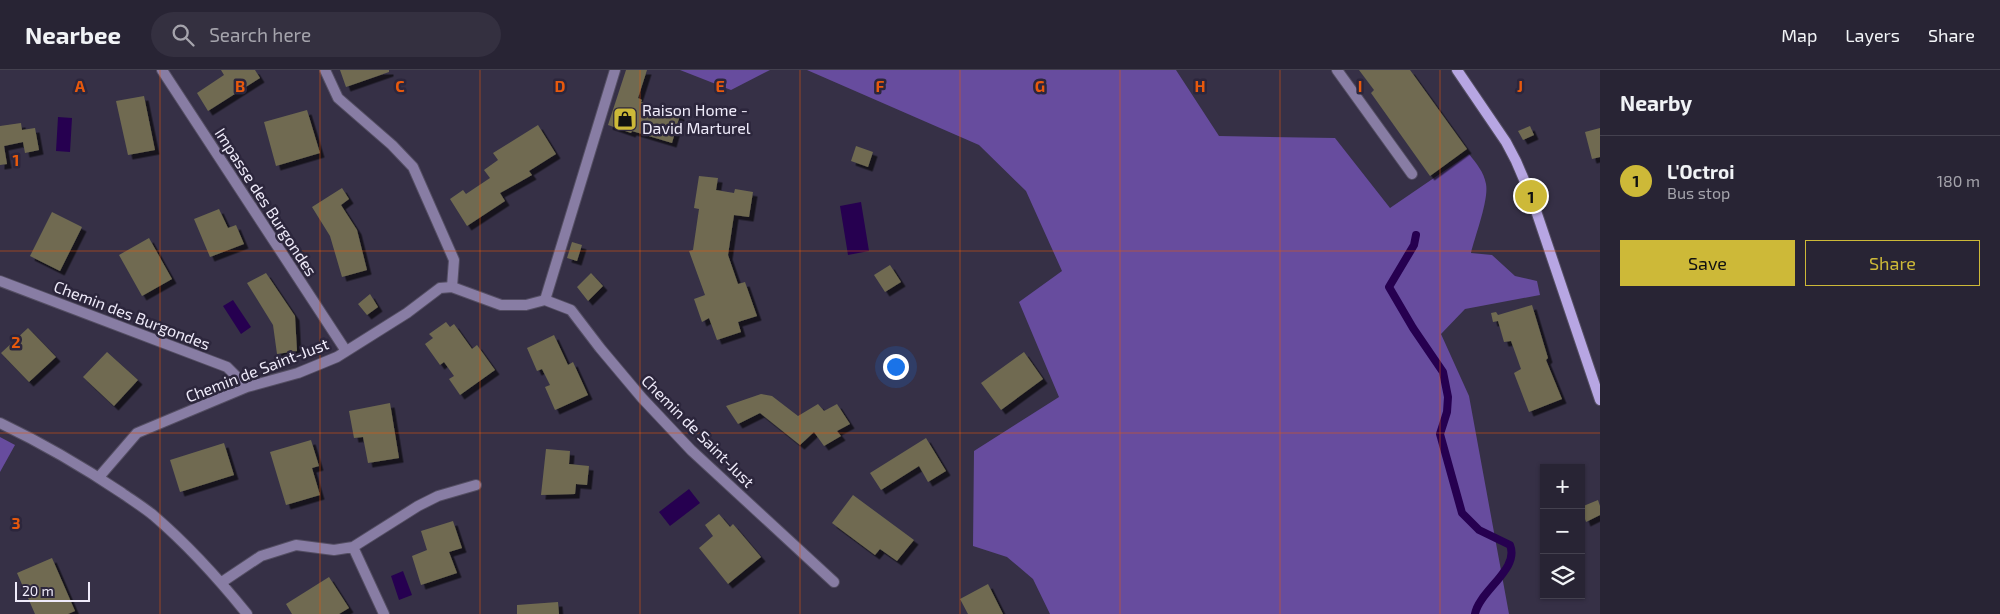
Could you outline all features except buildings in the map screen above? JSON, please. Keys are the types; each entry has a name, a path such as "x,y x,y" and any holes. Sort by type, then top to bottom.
{"main road":[{"path":"1457,70 1506,142 1520,170 1534,205 1600,400"}],"street":[{"name":"Impasse des Burgondes","path":"162,70 346,351"},
{"path":"325,70 338,98 392,145 413,167 454,260 452,287 500,305 526,304 545,300 615,70"},
{"path":"1337,70 1412,174"},
{"name":"Chemin des Burgondes","path":"0,280 227,367 247,387"},
{"name":"Chemin de Saint-Just","path":"99,477 137,433 247,387 298,373 346,351 407,314 440,288 452,287"},
{"name":"Chemin de Saint-Just","path":"545,300 571,310 642,398 691,450 834,582"},
{"path":"0,423 41,443 99,477 151,514 188,547 222,582 247,614"},
{"path":"222,582 261,556 296,544 334,550 354,547 431,500 476,485"},
{"path":"354,547 384,614"}],"shaded area":[{"path":"680,70 770,70 731,90"},
{"path":"807,70 1176,70 1219,136 1335,138 1390,208 1469,154 1479,168 1486,184 1484,208 1471,253 1492,255 1515,276 1537,281 1540,295 1465,309 1441,334 1469,396 1509,614 1050,614 1033,579 1007,557 973,546 974,451 1059,397 1019,302 1062,271 1026,191 979,145"},
{"path":"58,117 72,118 70,152 56,151"},
{"path":"861,202 869,251 848,255 840,206"},
{"path":"233,300 251,327 241,334 223,306"},
{"path":"0,437 15,445 0,472"},
{"path":"689,489 700,503 670,526 659,512"},
{"path":"403,571 412,595 399,600 391,576"}],"waterway":[{"path":"1416,235 1414,245 1389,287 1413,328 1443,372 1448,397 1447,412 1440,434 1462,513 1479,530 1510,545 1512,554 1509,563 1478,605 1475,614"}],"place":[{"name":"Raison Home - David Marturel","path":"625,119"},
{"name":"L'Octroi","path":"1531,196"}]}
